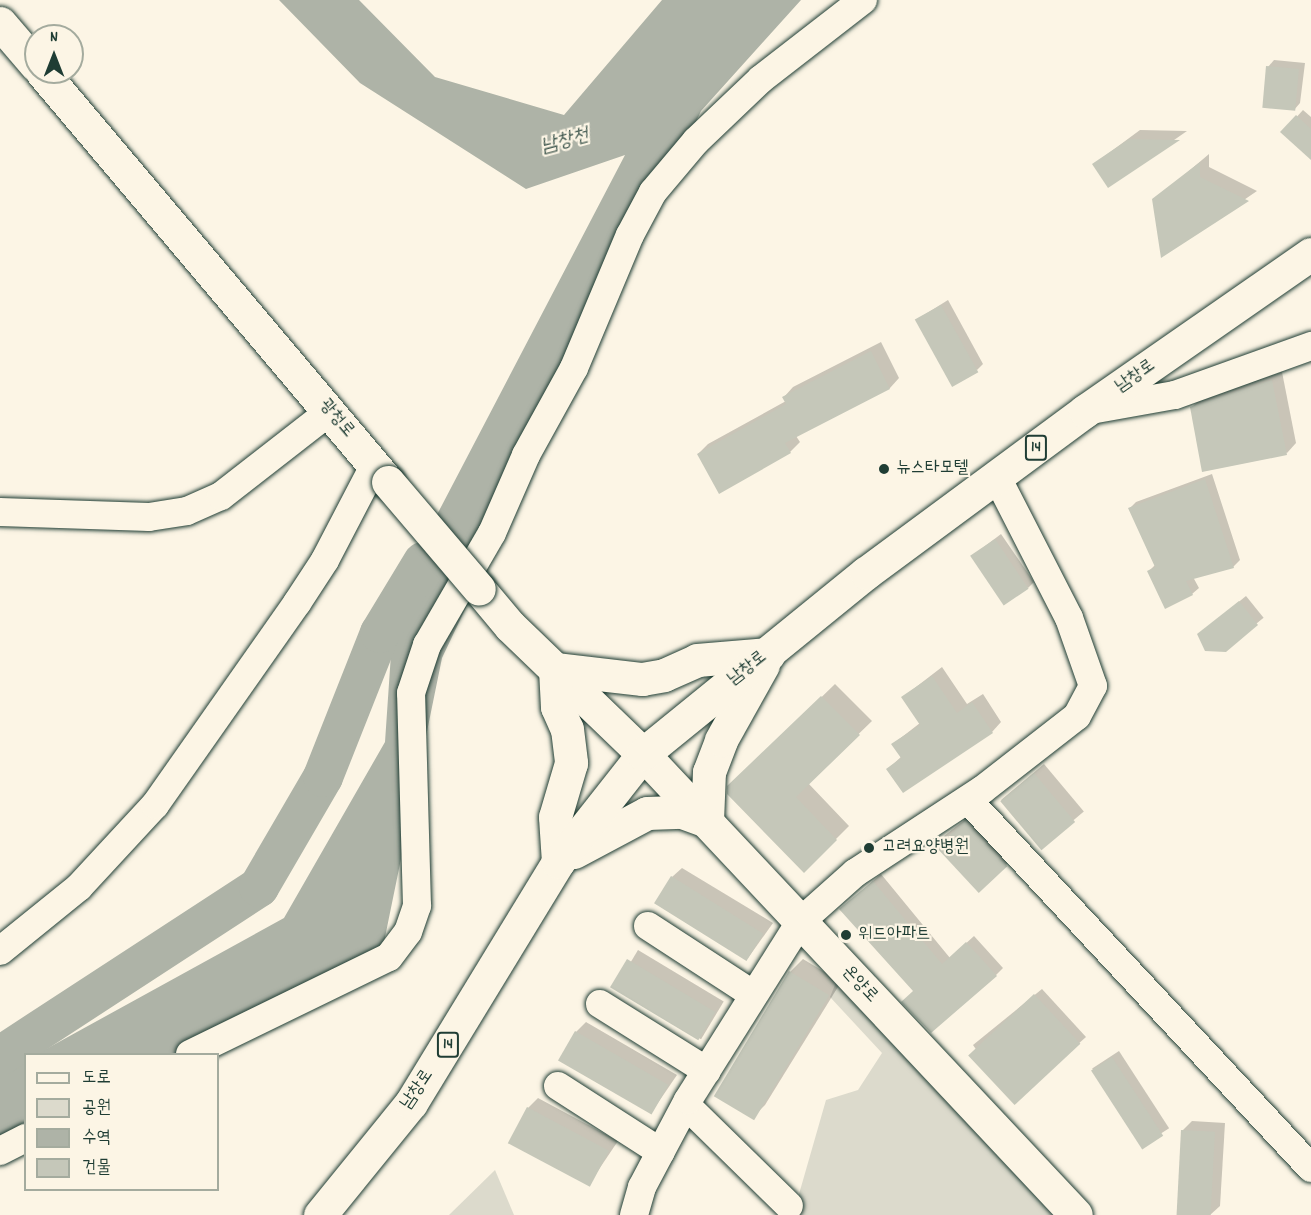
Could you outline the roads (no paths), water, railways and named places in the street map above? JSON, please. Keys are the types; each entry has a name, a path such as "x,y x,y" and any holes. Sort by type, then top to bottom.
{"main road":[{"path":"0,23 24,51"},
{"name":"광청로","path":"52,84 479,589 555,669 643,754"},
{"name":"남창로","path":"320,1215 411,1103 558,862 643,754 866,573 1085,411 1311,254"},
{"path":"769,654 721,740 709,772 707,821 682,812 647,813 633,817 558,862 555,817 571,763 567,729 557,707 555,669 642,679 664,675 697,660 769,654"},
{"name":"온양로","path":"643,754 1076,1215"}],"street":[{"path":"192,1053 389,957 408,932 417,906 417,829 410,769 411,693 427,645 492,533 526,455 574,368 653,192 696,141 761,79 863,0"},
{"path":"1085,411 1175,396 1311,346"},
{"path":"0,512 149,517 187,511 221,496 330,411"},
{"path":"0,951 79,887 155,805 297,603 382,473"},
{"path":"634,1215 642,1187 686,1105 800,922 855,873 968,800 1077,716 1093,686 1069,618 997,477"},
{"path":"968,800 1311,1168"},
{"path":"648,926 754,995"},
{"path":"600,1004 707,1071"},
{"path":"558,1086 661,1152"},
{"path":"686,1105 789,1206"},
{"path":"0,1151 24,1139"}],"water":[{"name":"남창천","path":"279,0 359,0 435,77 564,115 662,0 801,0 701,111 442,658 382,952 178,1053 39,1053 284,918 385,742 395,595 625,155 526,189 360,83"},
{"path":"24,1062 24,1130 0,1142 0,1075"}],"waterway":[{"path":"0,1056 259,887 323,777 380,633 423,562"}],"place":[{"name":"뉴스타모텔","path":"884,469"},
{"name":"고려요양병원","path":"869,848"},
{"name":"위드아파트","path":"846,935"}]}
